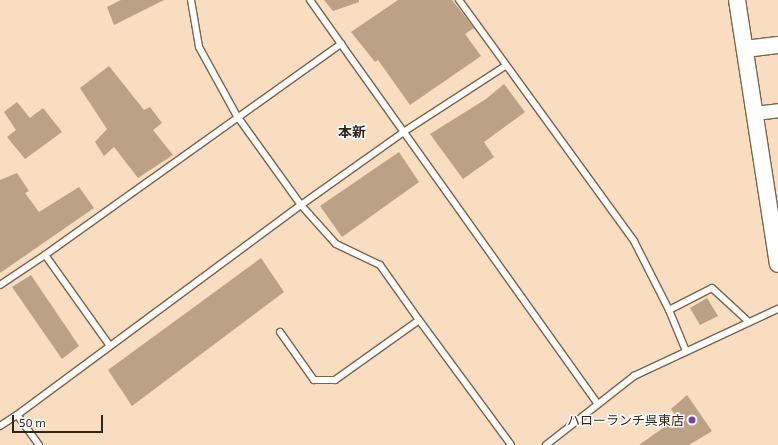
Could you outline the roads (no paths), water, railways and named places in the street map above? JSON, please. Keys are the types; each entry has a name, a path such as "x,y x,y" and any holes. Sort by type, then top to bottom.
{"street":[{"path":"737,0 778,264"},
{"path":"745,49 778,45"},
{"path":"755,114 778,110"}],"lane":[{"path":"191,0 199,47 237,116 301,205 336,244 380,265 512,445"},
{"path":"310,0 405,131 598,404"},
{"path":"459,0 505,66 634,241 669,310 686,351"},
{"path":"0,285 45,255 237,116 341,44"},
{"path":"0,426 301,205 405,131 505,66"},
{"path":"45,255 110,346"},
{"path":"669,310 712,288 749,322"},
{"path":"546,445 634,376 778,310"},
{"path":"280,332 314,380 335,380 419,320"},
{"path":"17,415 39,445"}],"place":[{"name":"ハローランチ呉東店","path":"692,420"}],"district":[{"name":"本新","path":"352,132"}]}
